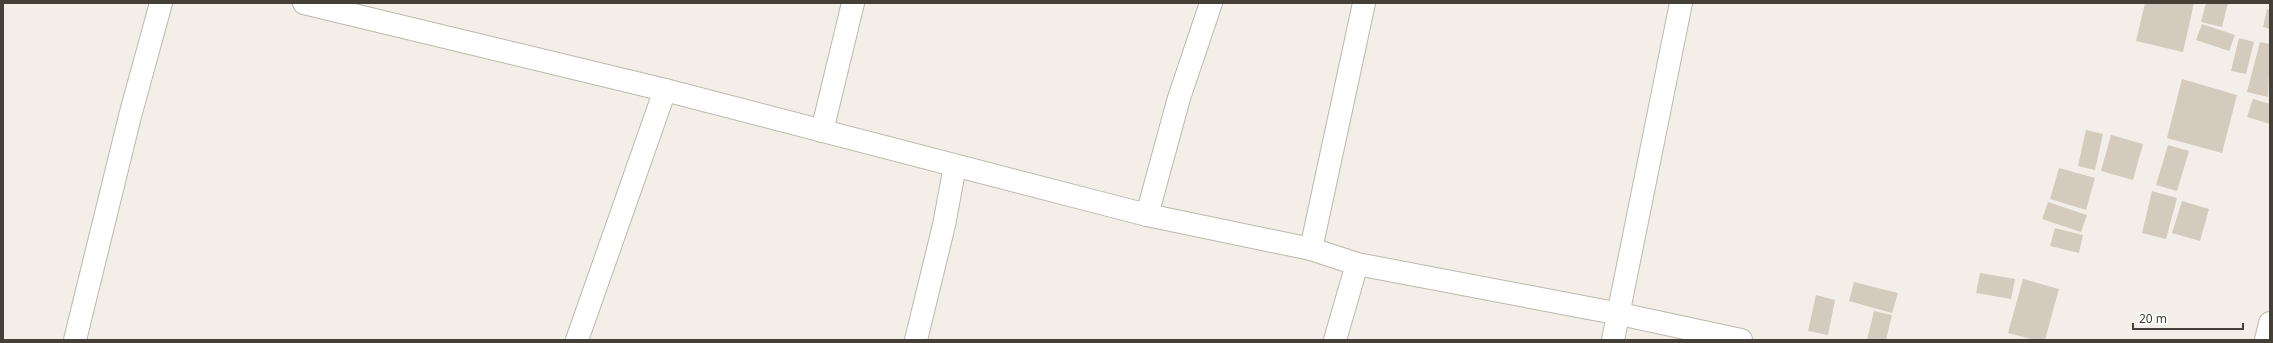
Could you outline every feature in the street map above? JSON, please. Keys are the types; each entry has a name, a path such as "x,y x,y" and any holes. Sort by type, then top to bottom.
{"street":[{"path":"74,340 130,116 161,3"},
{"path":"304,3 665,90 1147,215 1311,249 1357,264 1620,314 1741,340"},
{"path":"822,131 853,3"},
{"path":"1147,215 1179,98 1211,3"},
{"path":"1311,249 1364,3"},
{"path":"1613,340 1620,314 1681,3"},
{"path":"577,340 665,90"},
{"path":"916,340 944,225 955,166"},
{"path":"1335,340 1357,264"},
{"path":"2266,340 2270,323"}],"building":[{"path":"2145,3 2194,3 2183,52 2136,41"},
{"path":"2206,3 2228,3 2222,27 2201,22"},
{"path":"2267,9 2270,10 2270,29 2263,27"},
{"path":"2202,24 2235,35 2229,51 2196,40"},
{"path":"2239,38 2254,42 2246,74 2231,71"},
{"path":"2260,42 2270,44 2268,97 2247,92"},
{"path":"2182,79 2237,95 2222,153 2167,138"},
{"path":"2253,99 2270,104 2270,124 2247,117"},
{"path":"2086,130 2103,134 2095,170 2078,166"},
{"path":"2111,135 2143,144 2133,180 2101,171"},
{"path":"2168,145 2189,151 2177,191 2156,185"},
{"path":"2059,168 2095,178 2086,210 2050,199"},
{"path":"2152,191 2177,198 2166,239 2142,233"},
{"path":"2182,201 2209,209 2200,241 2172,233"},
{"path":"2048,202 2087,215 2081,232 2042,219"},
{"path":"2055,228 2083,235 2079,253 2050,246"},
{"path":"1980,273 2015,279 2011,299 1976,293"},
{"path":"2023,279 2059,289 2045,340 2035,340 2008,333"},
{"path":"1854,282 1898,293 1892,313 1849,301"},
{"path":"1816,295 1835,300 1828,335 1808,331"},
{"path":"1874,311 1892,315 1886,340 1867,340"}]}
